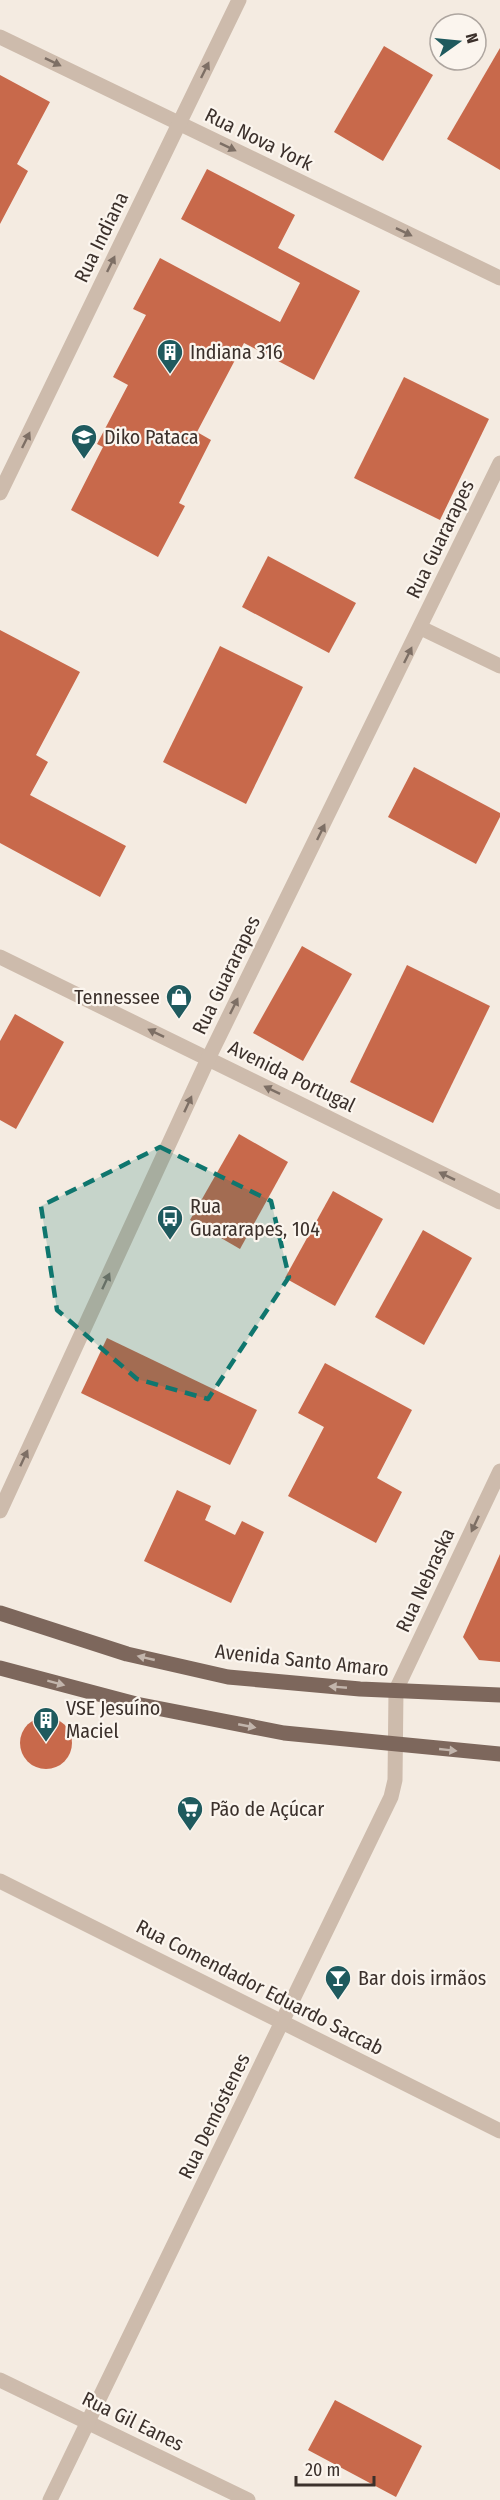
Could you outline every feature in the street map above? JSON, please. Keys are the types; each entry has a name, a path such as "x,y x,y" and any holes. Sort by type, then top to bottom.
{"main road":[{"name":"Avenida Santo Amaro","path":"0,1613 127,1654 228,1677 396,1690 500,1695"},
{"path":"0,1668 136,1704 284,1733 500,1754"}],"street":[{"name":"Rua Indiana","path":"0,493 239,0"},
{"name":"Rua Nova York","path":"0,37 500,278"},
{"name":"Rua Guararapes","path":"0,1511 208,1059 500,463"},
{"path":"421,628 500,666"},
{"name":"Avenida Portugal","path":"0,957 500,1202"},
{"name":"Rua Nebraska","path":"395,1744 396,1690 500,1471"},
{"name":"Rua Demóstenes","path":"50,2500 391,1797 395,1780 395,1744"},
{"name":"Rua Comendador Eduardo Saccab","path":"0,1881 500,2131"},
{"name":"Rua Gil Eanes","path":"0,2380 248,2500"}],"highlighted area":[{"path":"160,1147 271,1201 289,1277 208,1399 137,1379 57,1310 41,1206"}],"building":[{"path":"384,46 433,75 383,161 334,132"},
{"path":"500,48 500,170 447,139"},
{"path":"0,75 50,102 17,164 28,171 0,224"},
{"path":"207,169 295,215 278,248 360,291 314,380 244,343 197,432 211,440 179,503 185,506 158,557 71,510 103,447 97,444 128,385 113,377 146,315 133,309 160,258 280,322 300,283 181,219"},
{"path":"404,377 489,419 440,520 354,478"},
{"path":"268,556 356,603 329,653 242,607"},
{"path":"0,630 80,672 36,755 48,762 30,795 126,846 100,897 0,843"},
{"path":"220,646 303,687 246,804 163,762"},
{"path":"414,767 500,813 476,864 388,817"},
{"path":"302,946 352,974 303,1061 253,1033"},
{"path":"407,965 490,1006 433,1123 350,1082"},
{"path":"15,1014 64,1042 16,1129 0,1120 0,1041"},
{"path":"239,1134 288,1162 240,1249 190,1220"},
{"path":"333,1191 383,1219 335,1306 285,1278"},
{"path":"423,1230 472,1258 424,1345 375,1317"},
{"path":"107,1338 257,1410 230,1465 81,1393"},
{"path":"325,1363 412,1410 377,1478 402,1492 376,1543 288,1496 324,1427 298,1413"},
{"path":"177,1490 211,1506 205,1520 235,1535 242,1521 264,1532 231,1603 144,1561"},
{"path":"500,1554 500,1662 479,1660 463,1637"},
{"name":"VSE Jesuíno Maciel","path":"46,1717 60,1721 68,1729 72,1743 68,1757 60,1765 46,1769 32,1765 24,1757 20,1743 24,1729 32,1721"},
{"path":"335,2400 422,2446 396,2497 308,2450"}],"place":[{"name":"Indiana 316","path":"170,375"},
{"name":"Diko Pataca","path":"84,460"},
{"name":"Tennessee","path":"179,1020"},
{"name":"Rua Guararapes, 104","path":"170,1241"},
{"name":"VSE Jesuíno Maciel","path":"46,1743"},
{"name":"Pão de Açúcar","path":"190,1832"},
{"name":"Bar dois irmãos","path":"338,2001"}]}
